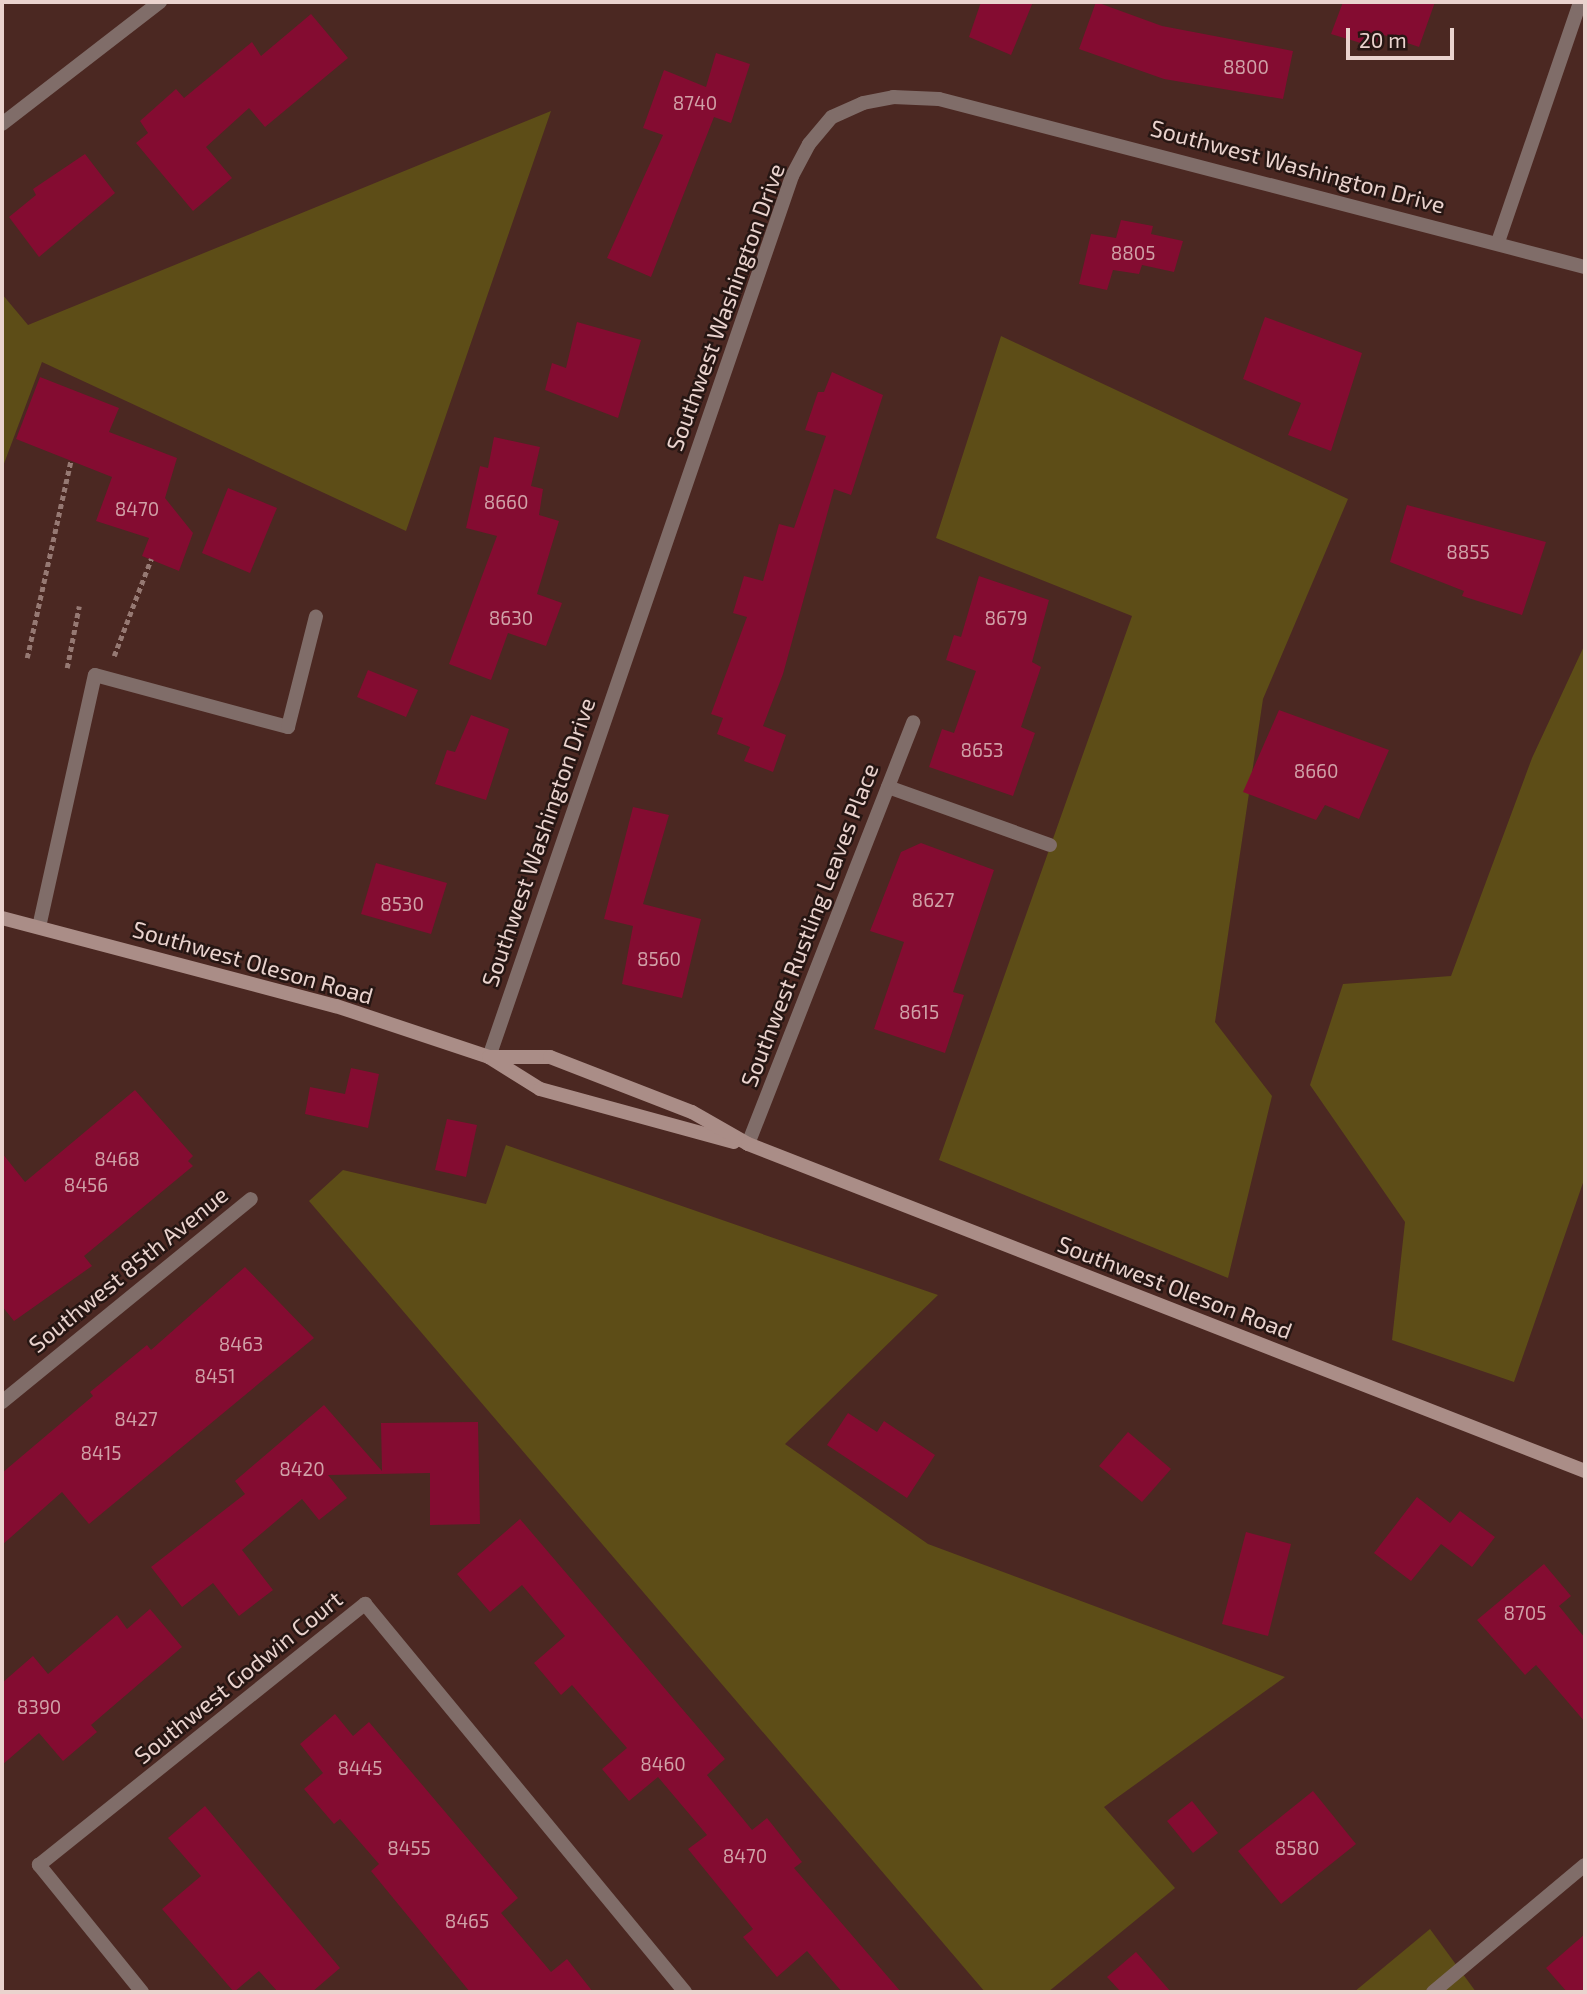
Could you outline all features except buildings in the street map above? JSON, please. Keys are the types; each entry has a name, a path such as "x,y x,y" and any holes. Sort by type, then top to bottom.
{"main road":[{"name":"Southwest Oleson Road","path":"2,918 336,1006 489,1057 540,1089 748,1144 1585,1471"},
{"name":"Southwest Oleson Road","path":"489,1057 550,1056 692,1112 748,1144"}],"street":[{"path":"2,124 160,2"},
{"path":"1498,242 1580,2"},
{"name":"Southwest Washington Drive","path":"489,1057 792,176 809,144 832,117 893,97 939,99 1498,242 1585,267"},
{"path":"39,927 95,675 288,727 316,616"},
{"name":"Southwest Rustling Leaves Place","path":"748,1144 914,722"},
{"path":"888,787 1050,845"},
{"name":"Southwest 85th Avenue","path":"2,1401 251,1199"},
{"name":"Southwest Godwin Court","path":"142,1992 40,1866 365,1604 685,1992"},
{"path":"1433,1992 1585,1865"}],"path":[{"path":"27,658 71,460"},
{"path":"106,678 151,559"},
{"path":"67,668 79,606"}],"shaded area":[{"path":"551,111 406,531 42,362 2,469 2,294 28,325"},
{"path":"1001,336 1348,499 1263,699 1215,1022 1272,1096 1228,1278 939,1160 1132,616 936,538"},
{"path":"1585,644 1585,1177 1514,1382 1392,1340 1405,1222 1310,1085 1343,984 1451,976 1532,758"},
{"path":"506,1145 938,1295 785,1444 928,1544 1285,1677 1104,1807 1175,1888 1048,1992 985,1992 309,1201 343,1170 486,1204"},
{"path":"1430,1929 1476,1992 1354,1992"}]}
